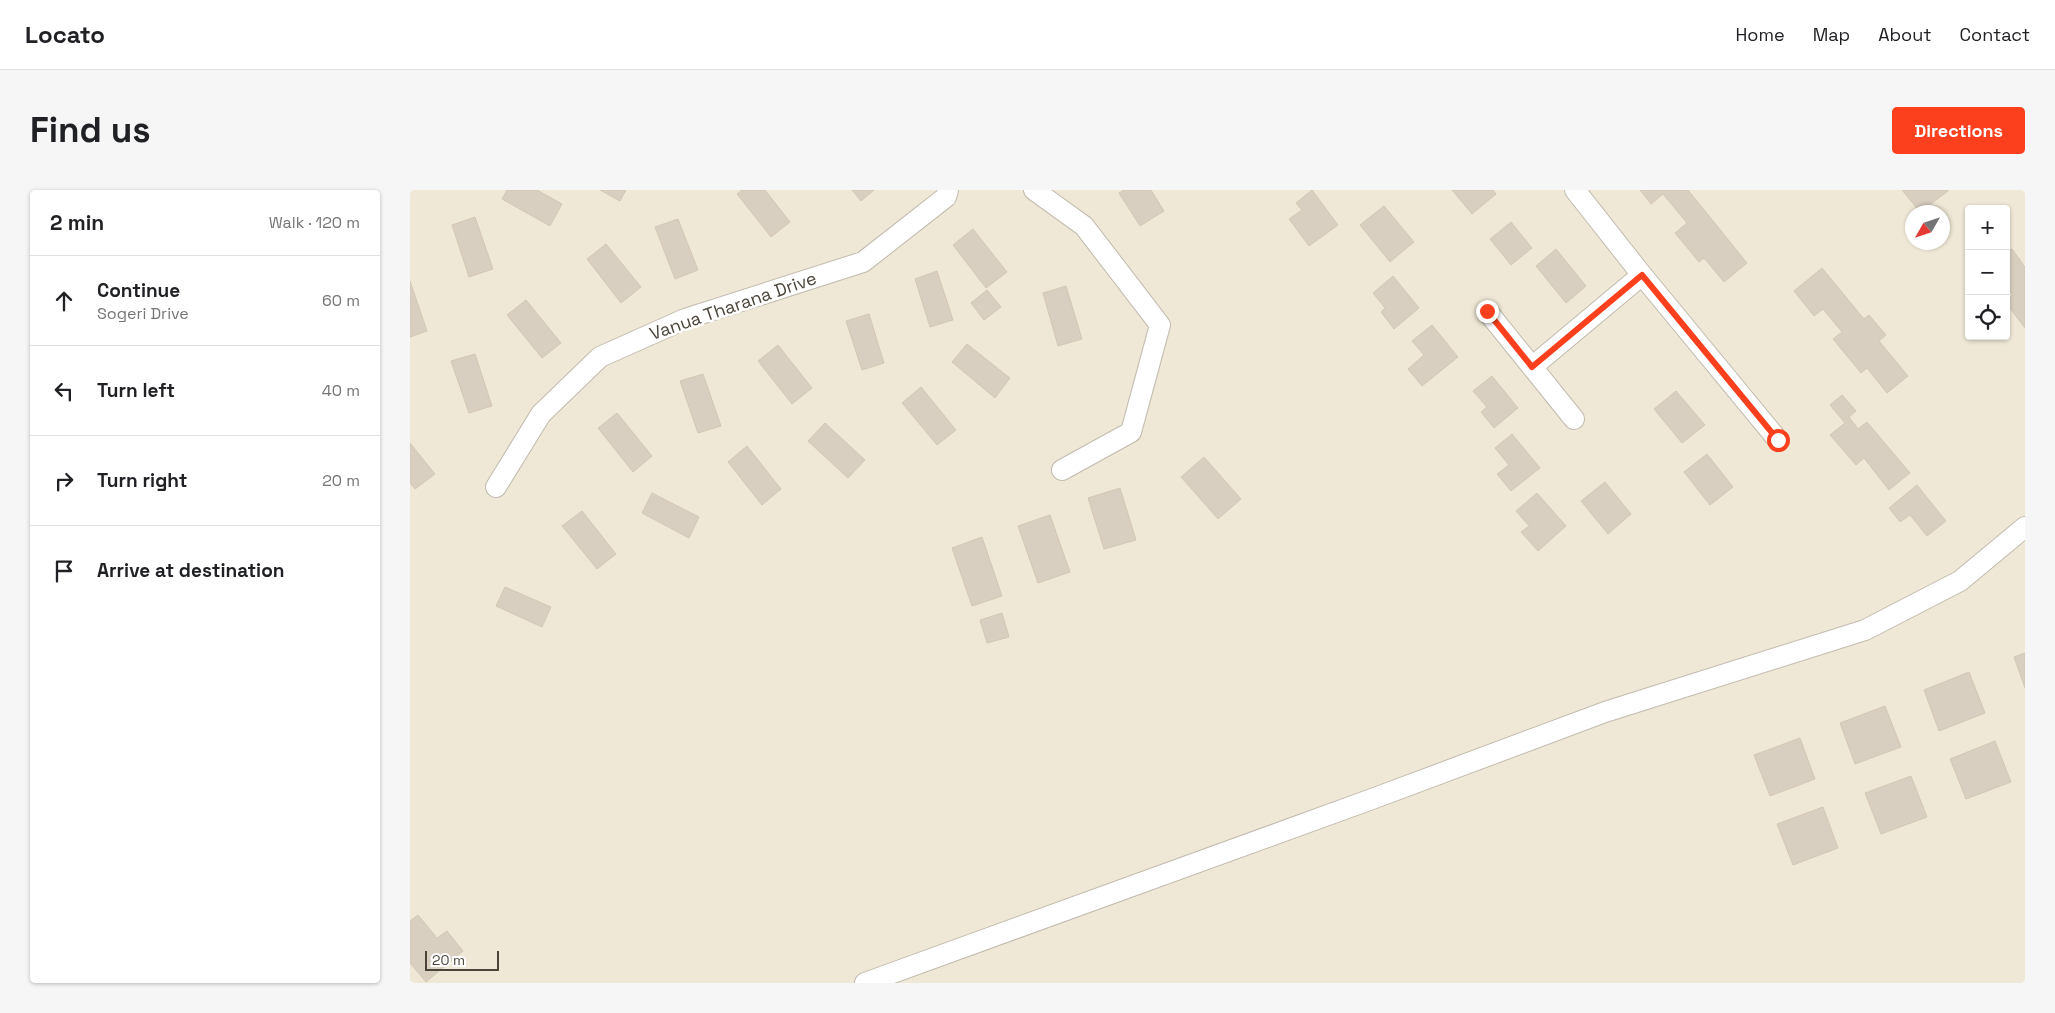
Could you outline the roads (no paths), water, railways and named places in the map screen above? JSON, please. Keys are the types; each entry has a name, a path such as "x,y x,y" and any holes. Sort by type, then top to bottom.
{"street":[{"name":"Vanua Tharana Drive","path":"496,487 540,414 600,357 685,319 862,262 946,197 948,190"},
{"path":"1034,190 1084,226 1160,325 1131,432 1062,470"},
{"path":"1575,190 1642,275 1778,440"},
{"path":"1532,367 1642,275"},
{"path":"1487,311 1574,418"},
{"path":"865,983 1372,800 1605,712 1865,630 1960,581 2025,527"}]}
